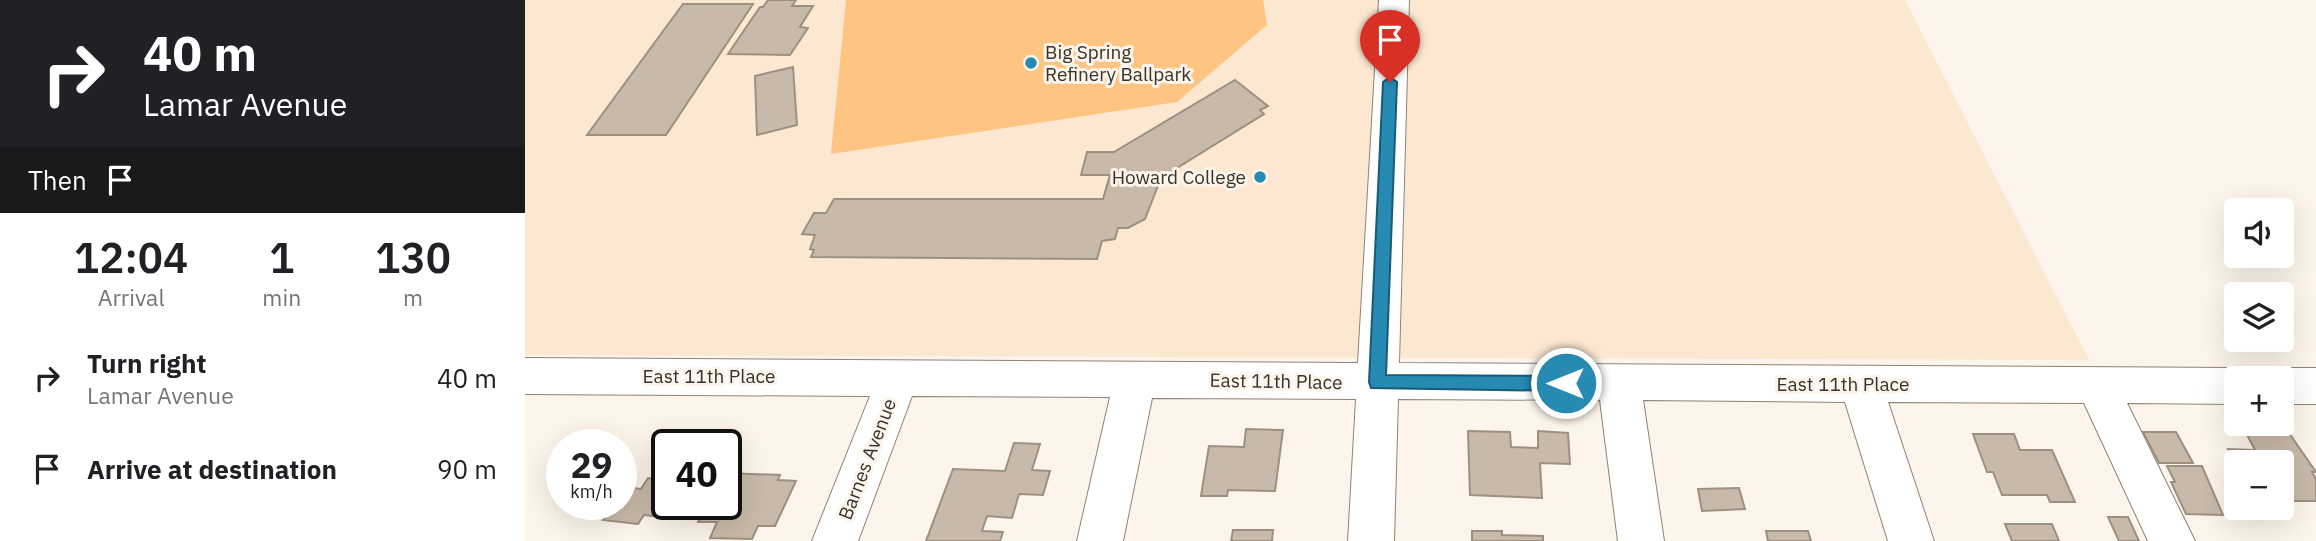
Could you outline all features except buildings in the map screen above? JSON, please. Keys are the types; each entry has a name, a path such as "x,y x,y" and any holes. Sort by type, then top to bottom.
{"street":[{"path":"1371,541 1394,0"},
{"name":"East 11th Place","path":"525,376 2224,386"},
{"name":"Barnes Avenue","path":"835,541 898,377"},
{"path":"1100,541 1135,380"},
{"path":"1619,383 1641,541"},
{"path":"1861,384 1911,541"},
{"path":"2097,385 2172,541"},
{"path":"2294,386 2316,386"}],"shaded area":[{"name":"Howard College","path":"525,0 1905,0 2089,360 525,355"},
{"name":"Big Spring Refinery Ballpark","path":"846,0 1263,0 1267,25 1177,102 831,154"}],"place":[{"name":"Big Spring Refinery Ballpark","path":"1031,63"},
{"name":"Howard College","path":"1260,177"}],"route":[{"path":"1390,82 1377,382 1566,383"}]}
